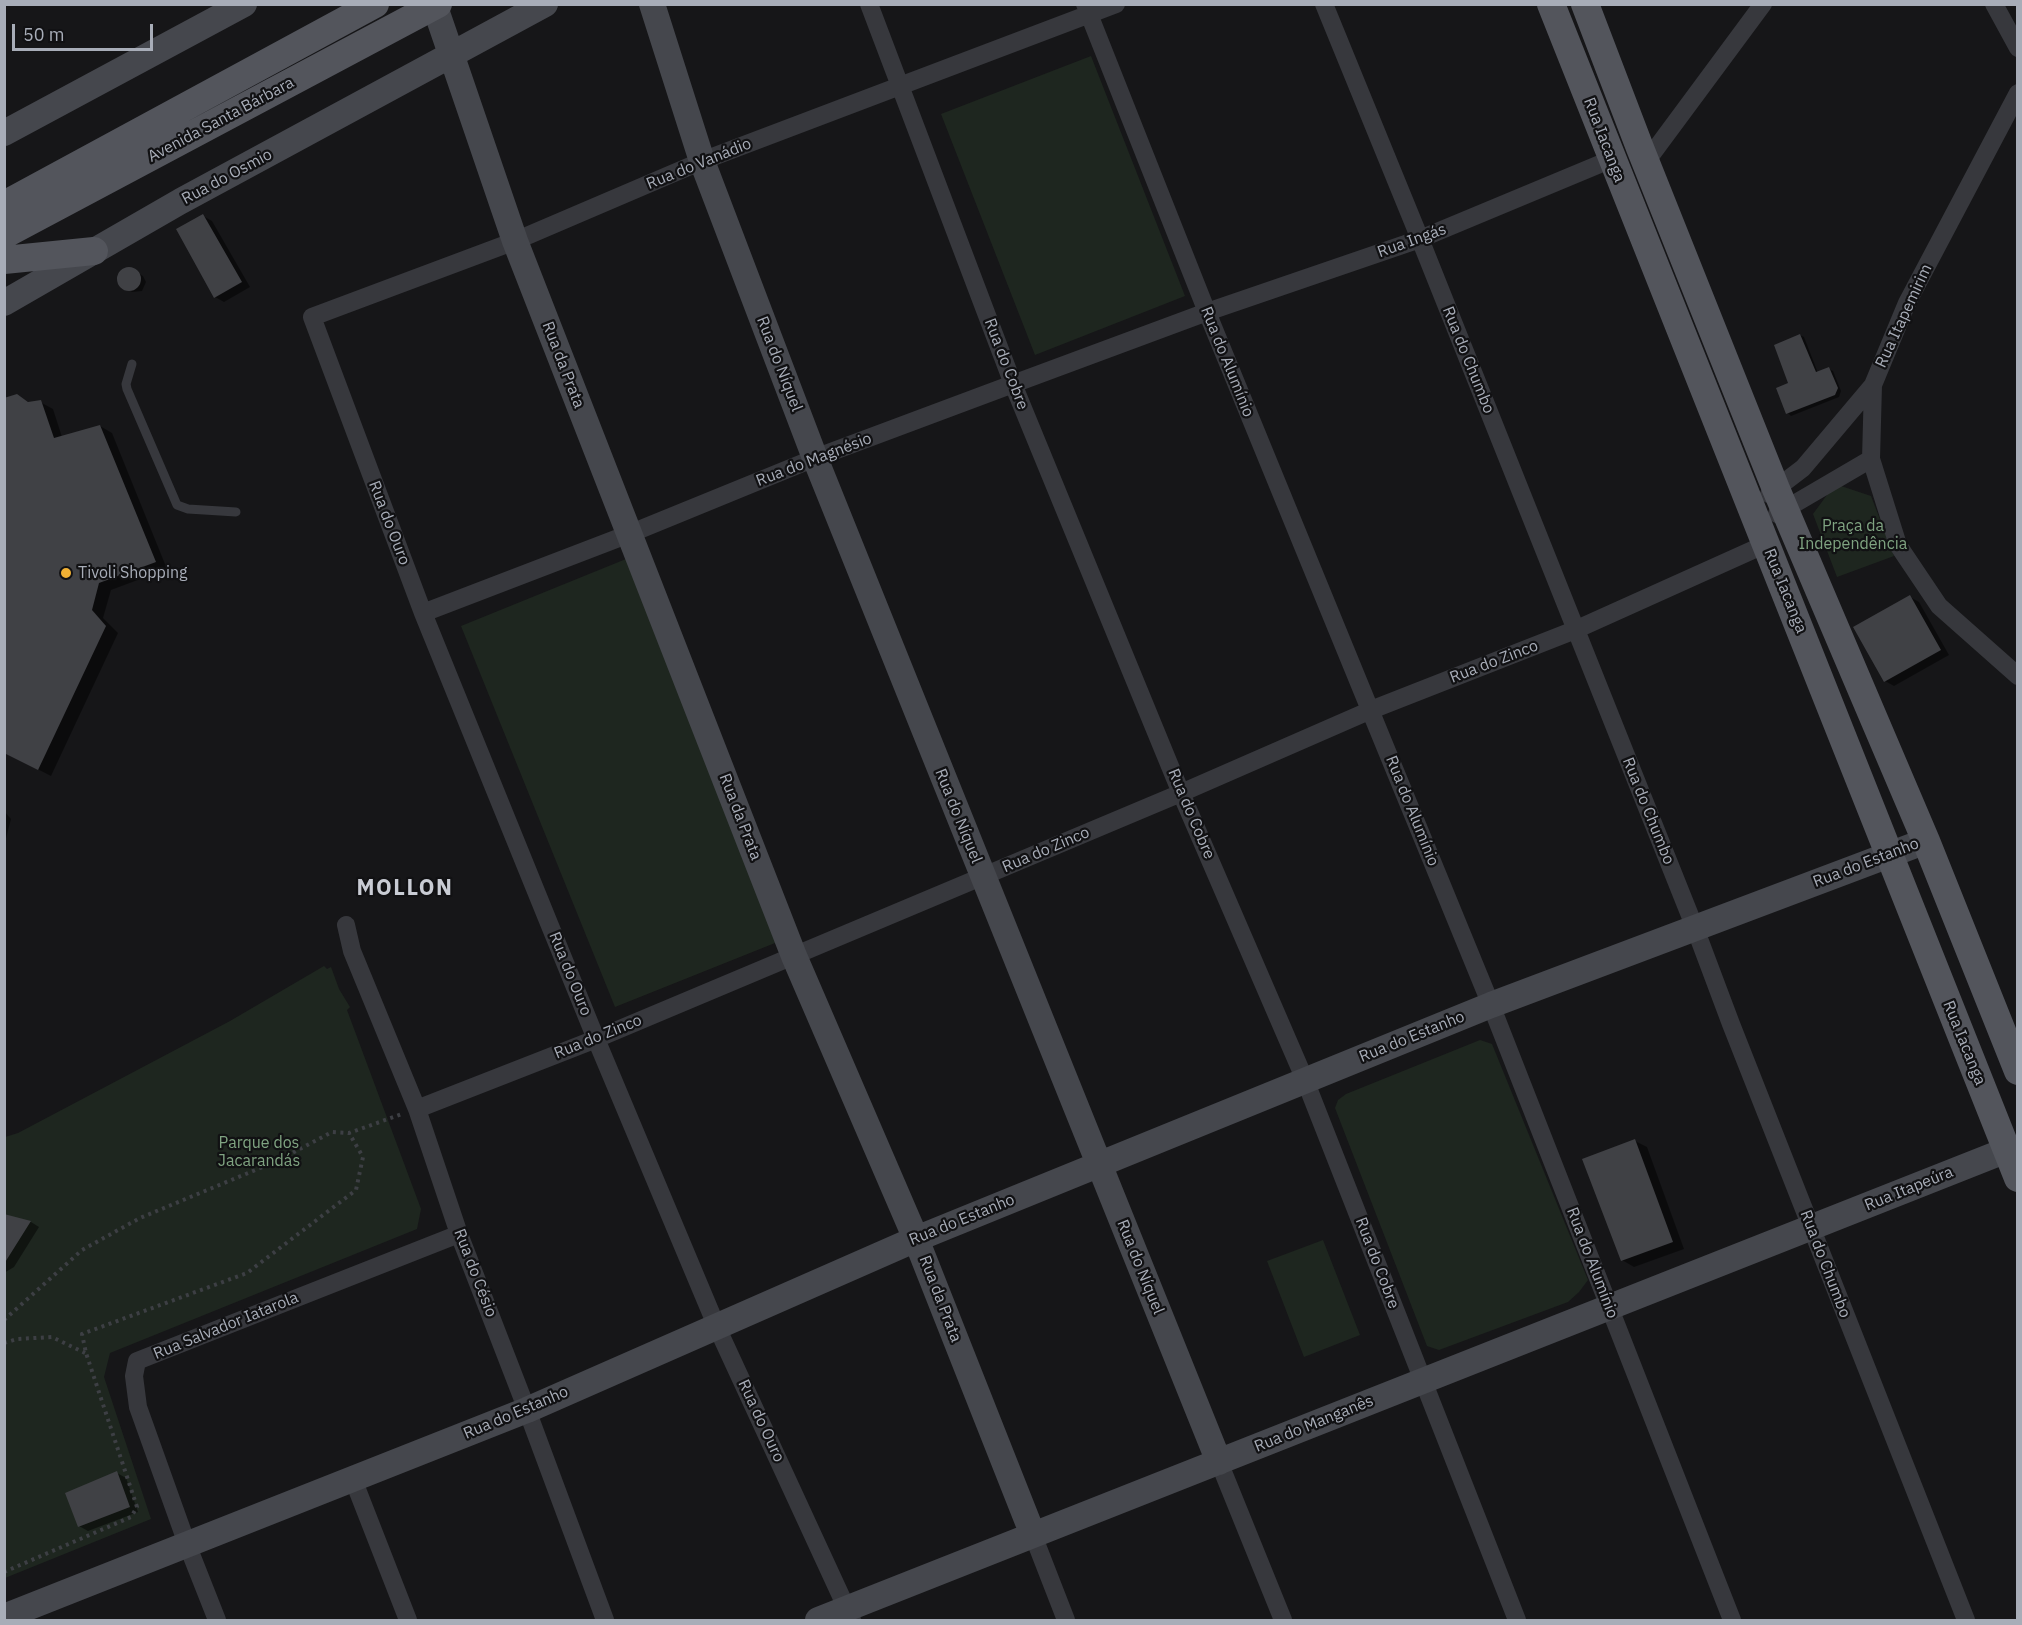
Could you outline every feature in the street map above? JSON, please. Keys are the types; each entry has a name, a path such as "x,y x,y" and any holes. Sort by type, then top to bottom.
{"main road":[{"name":"Avenida Santa Bárbara","path":"4,205 375,4"},
{"name":"Rua Iacanga","path":"1551,4 2018,1178"},
{"name":"Rua Iacanga","path":"1585,4 1780,499 1926,841 2018,1071"},
{"name":"Avenida Santa Bárbara","path":"4,235 435,5"},
{"path":"1612,159 1643,155"},
{"path":"1632,211 1660,199"},
{"path":"4,260 94,251"},
{"path":"1758,526 1800,545"}],"street":[{"path":"4,133 244,4"},
{"name":"Rua do Osmio","path":"4,303 181,201 545,4"},
{"name":"Rua do Níquel","path":"652,4 702,161 815,458 1283,1620"},
{"name":"Rua do Cobre","path":"869,4 1013,384 1181,793 1305,1080 1517,1620"},
{"name":"Rua do Vanádio","path":"312,317 515,241 702,161 899,86 1087,10 1116,4"},
{"name":"Rua do Chumbo","path":"1324,4 1695,928 1966,1620"},
{"path":"1643,155 1763,4"},
{"path":"1994,4 2018,48"},
{"name":"Rua da Prata","path":"435,5 515,241 629,534 794,956 916,1239 1066,1620"},
{"name":"Rua do Alumínio","path":"1087,10 1207,312 1491,1005 1732,1620"},
{"name":"Rua Itapemirim","path":"1575,630 1758,526 1873,385 1907,303 2018,93"},
{"name":"Rua Ingás","path":"1207,312 1420,239 1612,159"},
{"name":"Rua do Magnésio","path":"423,613 629,534 815,458 1207,312"},
{"name":"Rua do Ouro","path":"312,317 423,613 596,1039 716,1325 850,1614"},
{"path":"1873,385 1871,459 1898,546 1939,606 2018,676"},
{"name":"Rua Itapemirim","path":"1780,499 1871,459"},
{"name":"Rua do Zinco","path":"417,1108 596,1039 1181,793 1371,710 1575,630"},
{"name":"Rua do Estanho","path":"18,1616 187,1544 528,1410 716,1325 916,1239 1305,1080 1491,1005 1926,841"},
{"name":"Rua do Césio","path":"346,925 352,951 417,1108 459,1234 528,1410 605,1620"},
{"name":"Rua Itapeúra","path":"1811,1228 2007,1150"},
{"name":"Rua do Manganês","path":"818,1620 850,1614 1033,1535 1811,1228"},
{"name":"Rua Salvador Iatarola","path":"187,1544 138,1407 134,1376 137,1361 459,1234"},
{"path":"353,1479 408,1620"},
{"path":"187,1544 217,1620"}],"lane":[{"path":"132,364 126,384 129,394 177,505 188,509 236,512"}],"path":[{"path":"4,1320 82,1250 140,1218 277,1161 332,1132 349,1133 417,1108"},
{"path":"4,1343 17,1339 52,1337 86,1353"}],"green space":[{"path":"1091,56 1185,296 1035,355 941,114"},
{"name":"Praça da Independência","path":"1835,484 1871,496 1894,556 1837,577 1813,514"},
{"path":"626,559 780,941 615,1007 461,626"},
{"name":"Parque dos Jacarandás","path":"324,966 327,969 331,967 339,989 350,1007 347,1010 421,1209 417,1229 110,1353 104,1377 151,1519 5,1578 5,1137 18,1133 230,1021"},
{"path":"1480,1040 1492,1044 1588,1280 1568,1302 1439,1350 1427,1346 1335,1108 1338,1100 1346,1094"},
{"path":"1323,1240 1360,1335 1304,1357 1267,1261"}],"building":[{"path":"203,214 242,282 214,298 176,229"},
{"path":"129,267 137,271 141,279 137,287 129,291 121,287 117,279 121,271"},
{"path":"1800,334 1816,372 1829,367 1838,388 1835,395 1786,414 1776,388 1788,383 1774,345"},
{"name":"Tivoli Shopping","path":"17,394 28,402 41,400 54,438 100,425 156,562 99,583 92,610 106,626 38,770 4,753 4,398"},
{"path":"1910,595 1941,650 1884,682 1853,627"},
{"path":"1635,1139 1673,1242 1621,1261 1582,1159"},
{"path":"4,1214 31,1221 4,1264"},
{"path":"117,1471 130,1507 78,1527 65,1493"}],"place":[{"name":"Tivoli Shopping","path":"66,573"}],"district":[{"name":"MOLLON","path":"405,889"}]}
